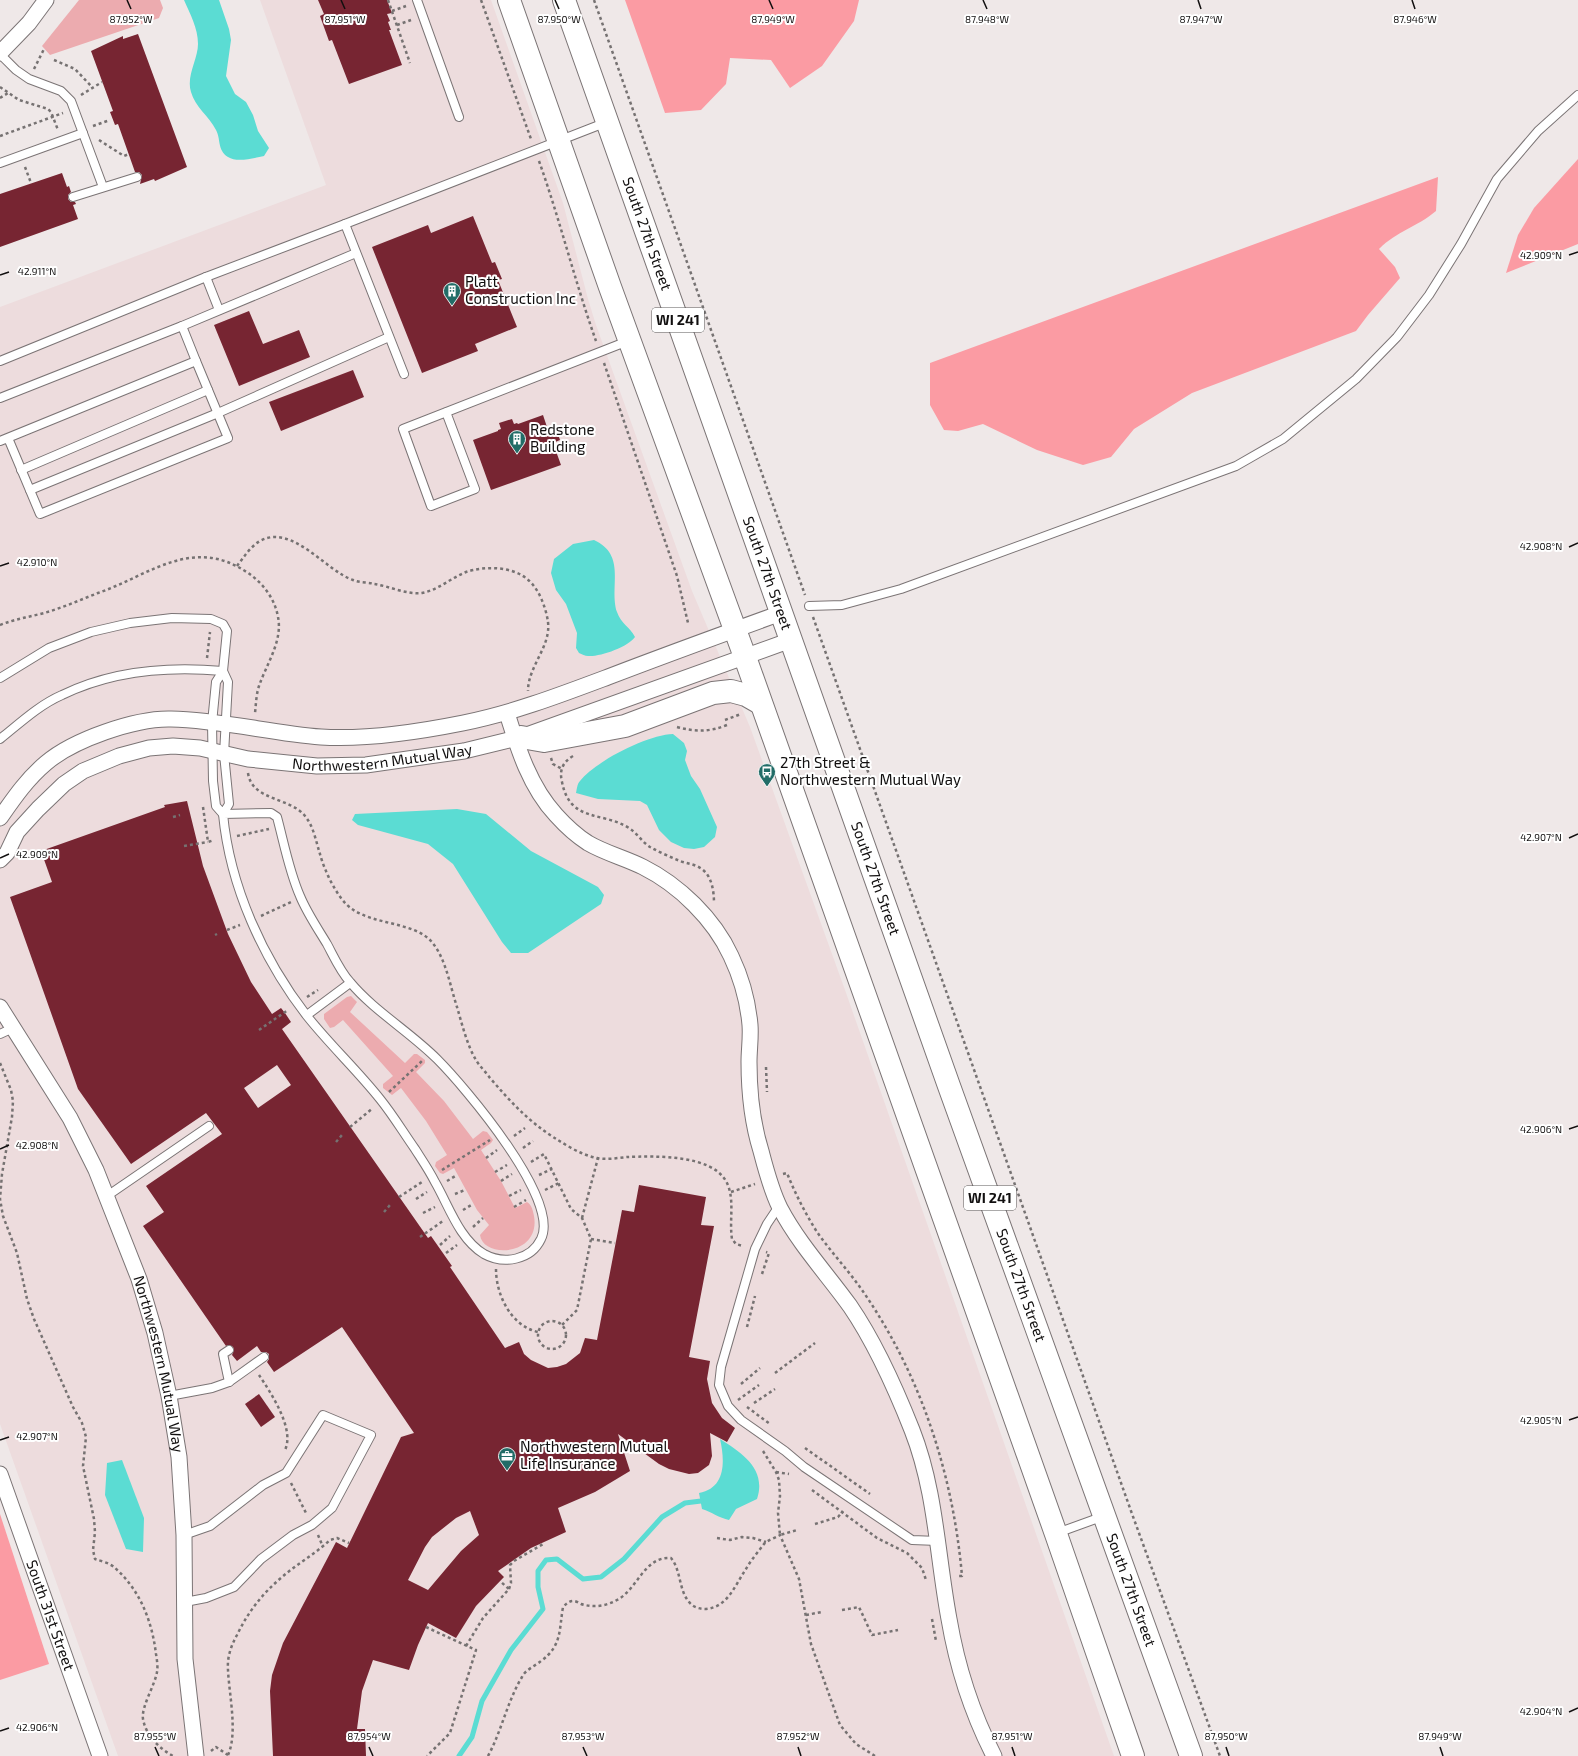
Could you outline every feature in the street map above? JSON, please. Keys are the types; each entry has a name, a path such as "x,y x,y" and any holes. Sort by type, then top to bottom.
{"main road":[{"name":"WI 241","path":"510,0 629,341 735,630 1056,1534 1133,1756"},
{"name":"South 27th Street","path":"564,0 781,613 1191,1756"},
{"path":"518,738 544,741 625,726 713,693 731,691 746,695 760,703"}],"street":[{"path":"0,54 29,23 46,0"},
{"name":"Northwestern Mutual Way","path":"0,818 21,788 46,762 98,734 133,724 168,719 324,737 405,733 507,713 781,613"},
{"name":"Northwestern Mutual Way","path":"0,860 6,853 17,832 64,784 83,771 119,756 149,748 173,746 218,752 248,759 317,766 366,765 464,751 518,738 791,640"},
{"path":"507,713 518,738 524,764 536,789 556,815 587,842 645,868 672,885 700,911 720,937 730,955 741,983 750,1026 749,1064 751,1111 760,1149 779,1206 812,1257 850,1307 874,1345 897,1391 914,1435 928,1481 938,1541 948,1618 958,1661 971,1703 994,1756"},
{"name":"Northwestern Mutual Way","path":"1,1010 6,1031 70,1118 107,1196 139,1279 155,1333 169,1396 179,1456 184,1535 185,1659 202,1754"},
{"name":"South 31st Street","path":"0,1474 100,1756"}],"lane":[{"path":"417,1 459,116"},
{"path":"0,54 16,70 29,79 61,91 72,101 102,187"},
{"path":"809,606 842,605 901,589 1236,466 1283,439 1356,380 1396,337 1429,295 1461,244 1497,179 1538,131 1578,95"},
{"path":"0,361 206,277 608,122"},
{"path":"0,163 83,133"},
{"path":"73,197 137,177"},
{"path":"345,224 404,374"},
{"path":"0,398 182,326 356,253"},
{"path":"206,277 219,310"},
{"path":"182,326 228,438 40,514 21,470 4,440 196,361"},
{"path":"30,490 218,413 389,337"},
{"path":"446,412 475,489 431,506 403,429 446,412 600,352 629,341"},
{"path":"21,470 208,390"},
{"path":"0,678 49,648 91,632 130,623 172,618 211,619 223,624 227,630 223,671 216,682 219,724 216,806 223,814"},
{"path":"0,739 41,708 62,695 102,679 134,672 172,668 223,671"},
{"path":"223,671 228,682 219,724 218,752 229,804 223,814 225,838 234,873 251,920 277,971 307,1015 381,1100 435,1181 451,1216 471,1243 484,1253 496,1259 511,1260 526,1256 536,1247 542,1238 545,1228 544,1215 536,1195 492,1122 430,1053 350,983 300,898 277,817 271,813 223,814"},
{"path":"307,1015 350,983"},
{"path":"107,1196 209,1126"},
{"path":"779,1206 766,1224 755,1249 721,1367 719,1385 728,1406 741,1420 804,1467 912,1540 938,1541"},
{"path":"229,1350 223,1354 229,1382"},
{"path":"169,1396 212,1388 229,1382 264,1357"},
{"path":"184,1535 210,1526 263,1485 286,1473 323,1415 371,1435 332,1508 312,1525 293,1535 261,1559 234,1587 206,1598 185,1602"},
{"path":"1056,1534 1104,1516"}],"path":[{"path":"388,0 410,63"},
{"path":"481,0 554,202 583,305 677,576 688,623"},
{"path":"594,0 1126,1497 1220,1756"},
{"path":"392,11 417,1"},
{"path":"397,26 422,16"},
{"path":"29,79 44,49"},
{"path":"54,60 75,69 92,87"},
{"path":"83,102 80,96 102,82"},
{"path":"0,87 19,100 48,110 53,117 60,134"},
{"path":"0,98 8,93"},
{"path":"0,136 74,109"},
{"path":"90,120 94,132"},
{"path":"92,126 110,120"},
{"path":"97,138 124,156 129,154"},
{"path":"25,166 31,183"},
{"path":"237,566 250,549 260,541 271,538 282,538 302,546 344,576 354,581 374,583 410,592 422,593 466,572 481,568 499,569 515,573 528,579 538,592 545,608 548,622 548,632 544,644 528,680 528,692"},
{"path":"725,720 741,714"},
{"path":"676,726 688,730 704,732 715,730 727,725"},
{"path":"574,754 566,761 560,776 563,789 570,802 579,811 630,828 649,846 703,870 710,879 714,896 714,905"},
{"path":"247,768 252,786 260,792 294,806 305,816 311,826 324,866 340,896 350,908 373,920 407,928 422,934 430,940 437,949 444,966 463,1027 476,1060 515,1108 553,1136 580,1152 598,1158 671,1158 702,1162 721,1173 731,1192 732,1239 736,1244 746,1247"},
{"path":"174,817 180,815"},
{"path":"234,836 280,827"},
{"path":"184,846 208,842"},
{"path":"261,916 300,898"},
{"path":"227,930 240,925"},
{"path":"259,1030 285,1013"},
{"path":"389,1092 430,1053"},
{"path":"0,1063 11,1090 13,1101 12,1118 2,1174 0,1199 3,1216 17,1253 27,1299 34,1319 73,1407 82,1423 86,1437 83,1466 94,1519 95,1532 93,1550 95,1559 114,1566 134,1588 143,1604 152,1632 158,1670 144,1711 143,1719 148,1733 155,1743 173,1756"},
{"path":"766,1064 768,1078 767,1099"},
{"path":"350,1127 373,1108"},
{"path":"440,1171 500,1134"},
{"path":"336,1142 342,1136"},
{"path":"544,1154 571,1209 582,1218 591,1239 577,1310 562,1325"},
{"path":"582,1218 598,1158"},
{"path":"780,1167 783,1174 787,1172 803,1207 818,1233 866,1296 911,1374 940,1452 950,1491 958,1532 962,1576 955,1577"},
{"path":"399,1197 422,1182"},
{"path":"731,1192 758,1183"},
{"path":"384,1212 390,1205"},
{"path":"420,1237 431,1229"},
{"path":"591,1239 615,1243"},
{"path":"762,1274 769,1253 764,1252"},
{"path":"496,1259 496,1284 501,1299 515,1319 529,1330 538,1332"},
{"path":"745,1333 755,1296"},
{"path":"550,1321 562,1325 565,1329 566,1339 560,1347 556,1349 546,1348 539,1341 538,1332 543,1325 550,1321"},
{"path":"775,1373 815,1343"},
{"path":"741,1384 760,1368"},
{"path":"759,1385 737,1400 776,1428"},
{"path":"754,1403 775,1389"},
{"path":"758,1447 763,1451 776,1472 780,1488 778,1513 780,1535 799,1579 813,1650 840,1725 856,1744 875,1756"},
{"path":"805,1448 870,1494"},
{"path":"776,1472 789,1474"},
{"path":"812,1490 877,1538 907,1553 922,1568 927,1587"},
{"path":"815,1524 838,1517 846,1506"},
{"path":"488,1756 498,1737 504,1713 522,1675 550,1654 560,1637 563,1607 568,1602 574,1600 593,1606 603,1606 618,1600 630,1591 644,1571 657,1560 671,1558 676,1564 686,1599 693,1606 702,1609 710,1609 719,1606 730,1595 746,1568 766,1542 780,1535 797,1530"},
{"path":"717,1538 730,1540 742,1537 753,1538 766,1542"},
{"path":"202,1754 216,1747 228,1756 231,1749 232,1708 228,1668 230,1650 245,1617 255,1604 281,1578 330,1540 337,1538 349,1543"},
{"path":"466,1646 483,1618 508,1589 511,1583 510,1565 514,1561 543,1544"},
{"path":"500,1580 508,1589"},
{"path":"842,1610 858,1607 872,1635 898,1630"},
{"path":"806,1615 822,1612"},
{"path":"931,1614 932,1628 938,1647"},
{"path":"426,1627 476,1650 450,1734 427,1756"}],"shaded area":[{"path":"79,0 160,0 163,8 159,18 50,55 42,46"},
{"name":"Northwestern Mutual Life Insurance","path":"260,0 491,0 563,203 596,325 692,591 750,727 845,990 1114,1756 118,1756 0,1424 0,307 326,185"},
{"path":"625,0 859,0 854,21 822,66 790,88 771,60 730,58 726,84 701,110 665,113"},
{"path":"1578,159 1578,244 1506,273 1518,235 1534,208"},
{"path":"1438,177 1436,211 1393,238 1379,249 1395,267 1400,278 1356,331 1192,393 1134,429 1111,457 1083,465 1037,450 983,424 958,431 944,430 930,405 930,363"},
{"path":"351,996 357,1002 350,1012 405,1063 414,1054 417,1054 425,1060 425,1063 416,1072 444,1101 473,1139 483,1131 487,1132 493,1140 481,1150 501,1181 515,1208 527,1202 531,1206 533,1212 534,1229 529,1239 521,1246 511,1250 500,1250 491,1248 483,1243 480,1235 489,1225 477,1210 454,1168 443,1174 440,1173 435,1166 436,1162 447,1155 426,1121 401,1088 392,1095 383,1088 383,1084 393,1076 343,1020 334,1027 330,1028 324,1019 324,1014 347,997"},
{"path":"0,1514 49,1664 0,1680"}],"water":[{"path":"184,0 219,0 229,29 231,40 226,76 235,94 246,102 253,115 258,131 269,148 264,156 246,160 236,160 228,157 222,151 218,133 193,97 190,80 197,50 198,38"},
{"path":"594,540 604,546 614,563 615,602 617,612 621,620 635,637 620,648 613,651 588,656 579,653 576,648 577,633 566,604 556,590 551,573 554,559 573,544"},
{"path":"673,734 684,743 687,751 685,760 691,776 700,789 717,827 715,837 704,847 694,849 684,848 671,842 659,830 647,805 640,801 598,799 576,793 580,781 598,765 636,744 662,735"},
{"path":"457,809 486,814 531,851 598,887 604,895 601,904 528,953 511,953 502,942 453,864 428,844 358,825 352,820 355,814"},
{"path":"720,1439 744,1456 750,1463 759,1479 757,1499 736,1509 729,1520 702,1509 699,1493 708,1490 719,1480 723,1464"},
{"path":"122,1460 144,1518 143,1552 126,1549 105,1495 107,1463"}],"building":[{"path":"318,0 387,0 392,13 387,14 390,21 388,22 391,30 389,30 402,65 349,84 332,40 329,41 320,16 324,14"},
{"path":"138,34 187,167 155,181 154,179 140,184 142,175 139,172 135,172 118,124 115,125 110,112 113,111 91,51 123,36 123,39"},
{"path":"62,173 67,187 69,186 71,192 68,195 68,199 76,204 73,205 78,219 0,247 0,194"},
{"name":"Platt Construction Inc","path":"473,216 492,263 495,262 502,279 498,280 517,327 475,344 478,351 422,373 372,247 428,225 431,233"},
{"path":"249,311 263,344 299,330 310,357 239,386 214,325"},
{"path":"353,370 364,397 281,431 269,402"},
{"name":"Redstone Building","path":"543,415 548,430 556,428 560,440 553,443 561,465 491,490 473,440 498,431 501,429 499,423 512,419 514,424 518,424"},
{"path":"187,801 203,866 228,934 251,982 272,1014 281,1008 285,1013 291,1022 282,1029 428,1238 431,1236 452,1266 450,1267 505,1348 519,1342 524,1354 531,1360 548,1368 566,1364 580,1353 585,1338 597,1340 622,1210 634,1212 639,1185 706,1197 701,1225 714,1226 689,1357 710,1361 707,1379 712,1403 722,1418 735,1428 727,1442 710,1433 712,1456 709,1465 698,1473 689,1474 669,1469 659,1464 618,1434 630,1471 595,1492 558,1508 566,1532 531,1548 498,1571 504,1577 476,1606 456,1638 428,1623 409,1670 373,1660 362,1691 357,1729 365,1729 366,1756 273,1756 270,1691 272,1675 283,1643 336,1542 347,1548 401,1437 414,1433 342,1327 274,1372 267,1362 269,1359 269,1354 266,1352 261,1352 257,1346 237,1361 232,1355 234,1350 233,1347 229,1345 226,1346 143,1226 164,1212 146,1186 222,1134 206,1113 131,1164 78,1089 10,897 52,882 41,851 165,807 164,805","holes":["277,1065 291,1085 258,1108 244,1088","470,1511 479,1535 461,1551 428,1590 408,1580 425,1547 432,1537 456,1518"]},
{"path":"259,1394 275,1417 261,1427 245,1404"}],"waterway":[{"path":"459,1756 472,1737 482,1701 511,1650 543,1609 538,1587 538,1571 546,1560 557,1559 583,1579 601,1577 624,1559 662,1517 685,1503 701,1501"}],"place":[{"name":"Platt Construction Inc","path":"452,306"},
{"name":"Redstone Building","path":"517,454"},
{"name":"27th Street & Northwestern Mutual Way","path":"767,787"},
{"name":"Northwestern Mutual Life Insurance","path":"507,1471"}]}
